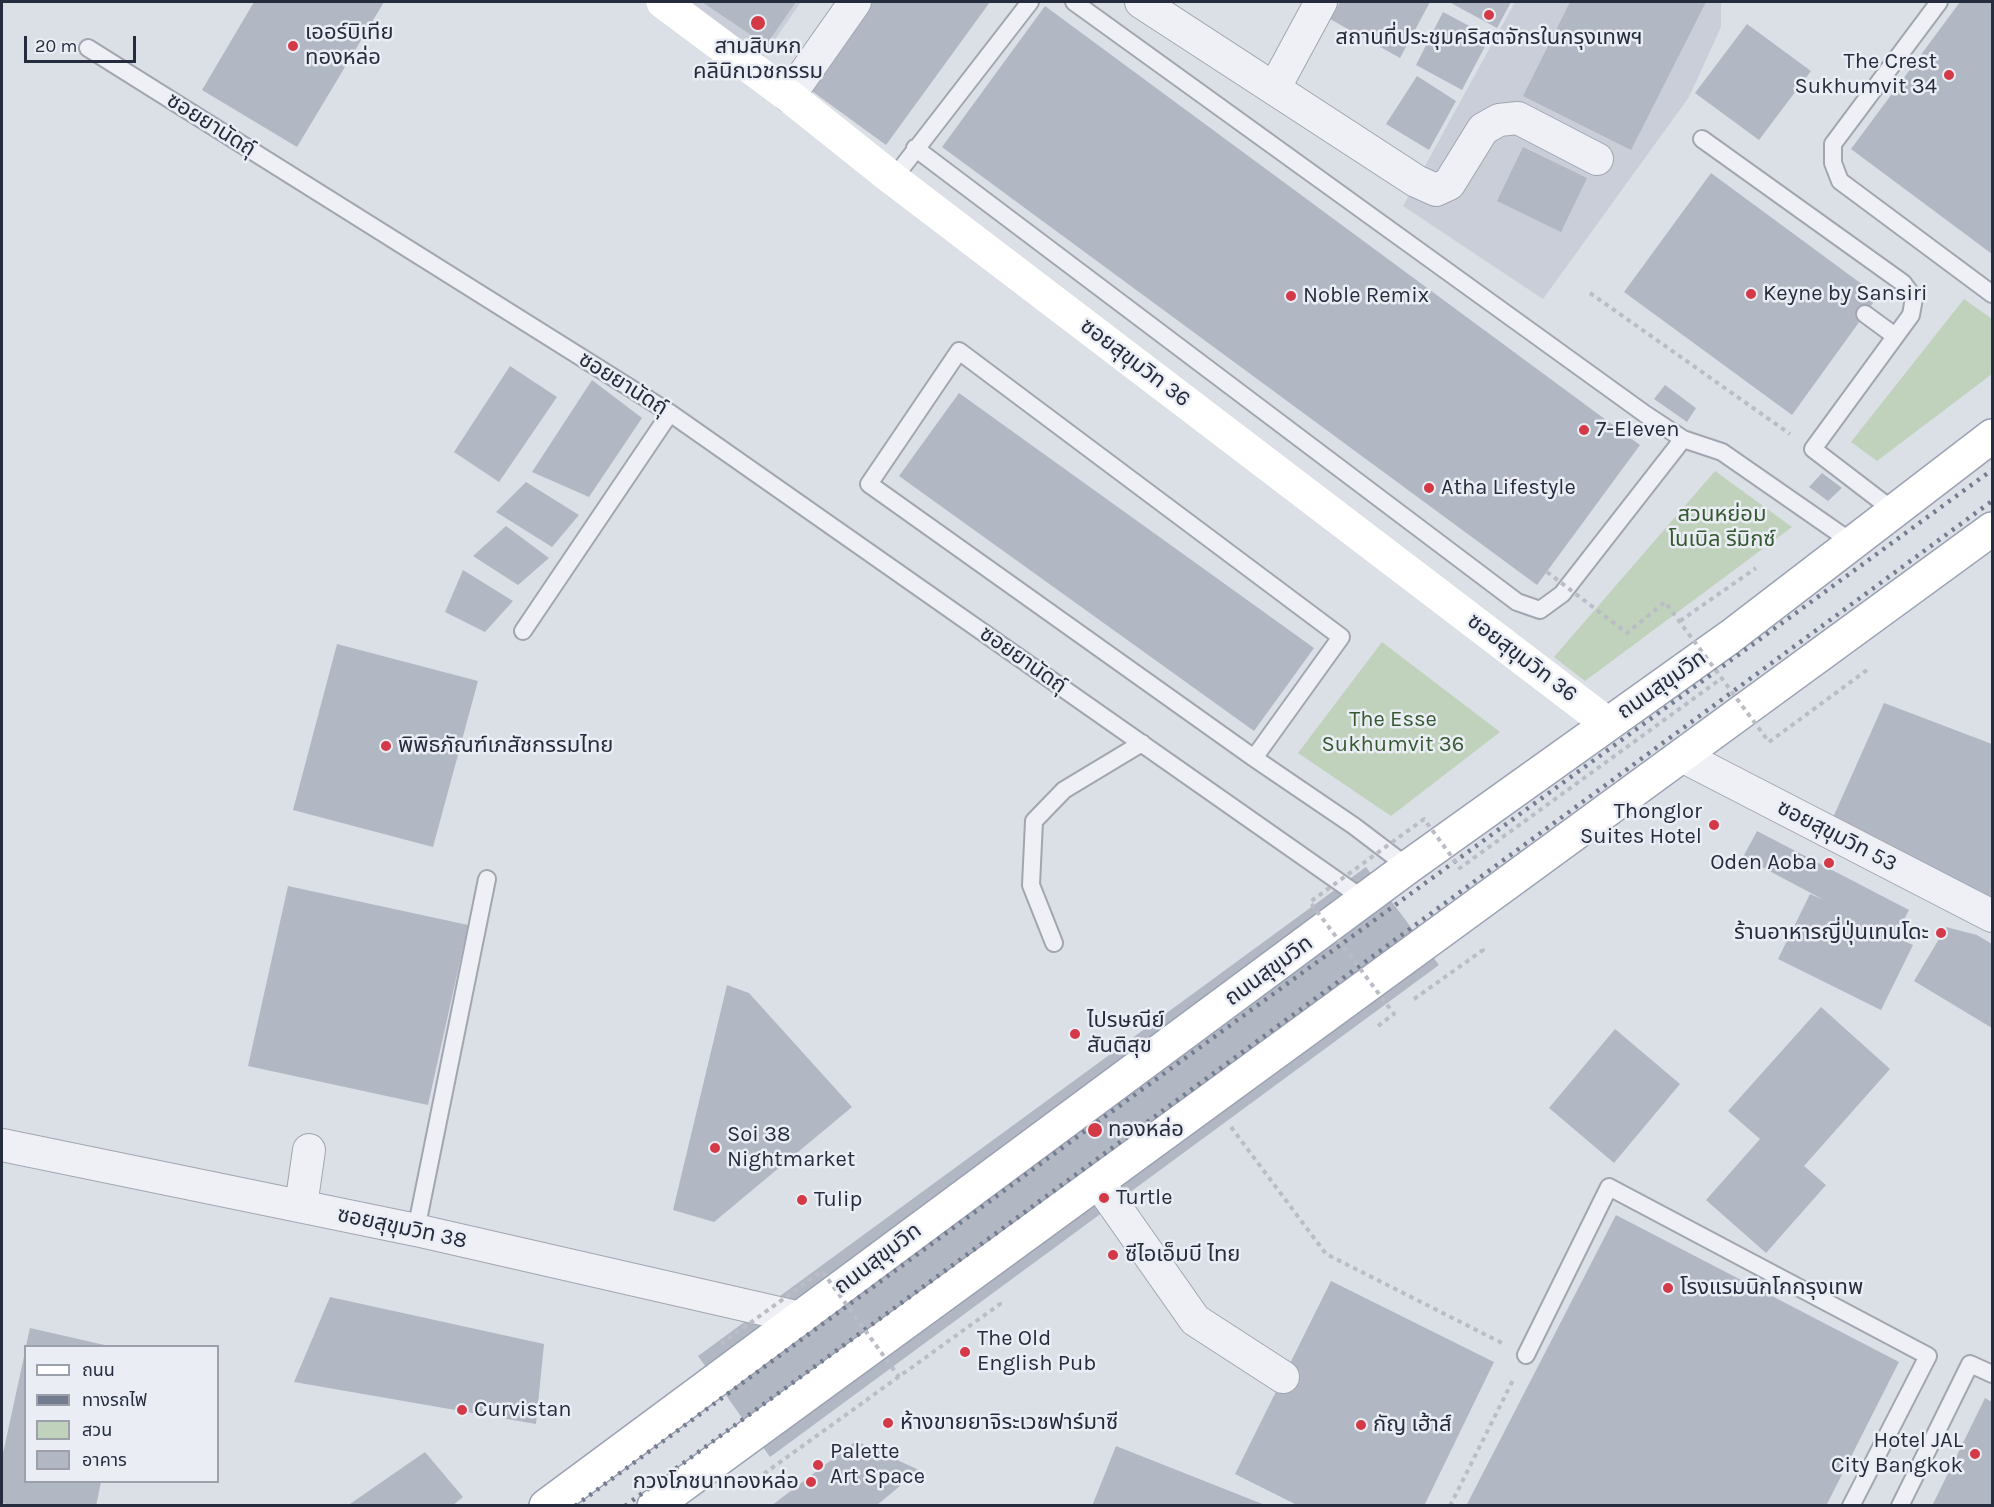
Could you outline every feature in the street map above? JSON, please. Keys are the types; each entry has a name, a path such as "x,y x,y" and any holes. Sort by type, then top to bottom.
{"main road":[{"name":"ซอยสุขุมวิท 36","path":"663,2 1608,723"},
{"name":"ถนนสุขุมวิท","path":"565,1500 801,1318 1408,867 1730,637 1992,436"},
{"path":"654,1506 1992,529"}],"street":[{"path":"789,96 855,2"},
{"path":"1141,2 1275,87 1416,182 1436,190 1449,184 1483,129 1499,120 1518,118 1597,159"},
{"path":"1275,87 1321,2"},
{"name":"ซอยสุขุมวิท 53","path":"1682,756 1992,916"},
{"name":"ซอยสุขุมวิท 38","path":"2,1144 417,1230 801,1318"},
{"path":"301,1206 309,1150"},
{"path":"1098,1182 1195,1320 1283,1377"}],"lane":[{"path":"893,179 1030,2"},
{"path":"1074,2 1645,414 1683,439 1722,452 1853,543"},
{"path":"1939,2 1833,144 1833,163 1840,181 1992,294"},
{"name":"ซอยยานัดถุ์","path":"88,48 670,413 1365,900"},
{"path":"1702,139 1903,283 1914,298 1911,315 1813,449 1851,481 1894,511"},
{"path":"915,148 1517,602 1540,610 1562,594 1683,439"},
{"path":"1865,315 1895,336"},
{"path":"1254,758 1341,637 959,351 869,484 1254,758 1354,826 1408,867"},
{"path":"523,631 670,413"},
{"path":"1054,943 1030,885 1034,821 1064,790 1142,743"},
{"path":"417,1230 487,879"},
{"path":"1526,1355 1609,1187 1928,1356 1851,1506"},
{"path":"1900,1506 1970,1364 1992,1374"}],"path":[{"path":"1590,293 1813,449"},
{"path":"1680,621 1765,562"},
{"path":"1548,572 1627,633 1665,602 1769,742 1867,670"},
{"path":"1394,1014 1310,902 1424,819 1460,868 1722,678"},
{"path":"1412,1001 1483,950"},
{"path":"1378,1026 1403,1007"},
{"path":"1211,1099 1326,1254 1526,1355 1450,1506"},
{"path":"721,1344 822,1271 899,1377"},
{"path":"752,1483 1000,1304"}],"shaded area":[{"path":"678,2 801,2 760,61"},
{"path":"1515,2 1721,2 1721,27 1689,97 1543,299 1403,206"}],"green space":[{"path":"1964,299 1992,319 1992,374 1877,461 1851,442"},
{"name":"สวนหย่อม โนเบิล รีมิกซ์","path":"1715,471 1792,527 1585,681 1554,657"},
{"name":"The Esse Sukhumvit 36","path":"1382,642 1500,732 1391,816 1298,753"}],"building":[{"name":"เออร์บิเทีย ทองหล่อ","path":"254,2 384,2 297,147 202,90"},
{"name":"สามสิบหก คลินิกเวชกรรม","path":"702,2 796,2 766,45"},
{"path":"873,2 990,2 886,145 809,89"},
{"path":"1340,2 1430,2 1400,58 1330,19"},
{"name":"สถานที่ประชุมคริสตจักรในกรุงเทพฯ","path":"1449,2 1511,2 1497,28"},
{"path":"1570,2 1706,2 1631,150 1523,96"},
{"name":"The Crest Sukhumvit 34","path":"1960,2 1992,2 1992,254 1851,149"},
{"name":"Noble Remix","path":"1045,6 1640,445 1537,585 942,147"},
{"path":"1443,12 1490,37 1462,90 1416,65"},
{"path":"1747,24 1811,71 1759,140 1695,93"},
{"path":"1417,76 1456,101 1429,150 1386,124"},
{"path":"1523,147 1587,178 1561,232 1497,201"},
{"name":"Keyne by Sansiri","path":"1711,173 1878,296 1792,415 1624,292"},
{"path":"510,366 557,397 499,482 454,452"},
{"path":"592,380 642,418 589,497 532,472"},
{"path":"1665,385 1696,408 1687,422 1654,399"},
{"name":"The Esse Sukhumvit 36","path":"959,393 1314,648 1254,731 899,476"},
{"path":"1822,473 1842,488 1828,501 1809,487"},
{"path":"526,482 579,515 552,547 496,512"},
{"path":"506,526 549,558 518,585 473,556"},
{"path":"463,570 513,601 485,632 445,612"},
{"name":"พิพิธภัณฑ์เภสัชกรรมไทย","path":"337,644 478,681 433,847 293,810"},
{"path":"1884,703 1992,744 1991,901 1827,831"},
{"path":"1757,831 1909,910 1895,937 1913,945 1881,1010 1778,959 1810,894 1824,900 1743,857"},
{"name":"ทองหล่อ","path":"1366,867 1439,965 770,1457 698,1356"},
{"path":"288,886 468,925 428,1105 248,1066"},
{"path":"1946,927 1977,935 1992,944 1992,1028 1914,981"},
{"path":"727,985 749,993 852,1107 714,1222 673,1210"},
{"path":"1821,1007 1890,1069 1804,1166 1826,1185 1766,1253 1706,1200 1760,1139 1728,1111"},
{"path":"1615,1029 1680,1084 1614,1163 1549,1108"},
{"name":"โรงแรมนิกโกกรุงเทพ","path":"1616,1215 1899,1362 1826,1506 1466,1506"},
{"name":"กัญ เฮ้าส์","path":"1331,1281 1494,1362 1424,1506 1299,1506 1235,1474"},
{"path":"330,1297 544,1344 536,1424 294,1382"},
{"path":"30,1328 105,1345 26,1345"},
{"path":"24,1357 24,1483 101,1483 96,1506 14,1506 2,1503 2,1458"},
{"name":"Hotel JAL City Bangkok","path":"1985,1398 1992,1402 1992,1506 1932,1506"},
{"path":"856,1441 919,1470 876,1506 771,1506"},
{"path":"1116,1446 1265,1505 1265,1506 1092,1506"},
{"path":"425,1452 463,1497 452,1506 347,1506"}],"railway":[{"path":"575,1506 1992,470"},
{"path":"625,1506 1992,501"}],"place":[{"name":"สถานที่ประชุมคริสตจักรในกรุงเทพฯ","path":"1489,15"},
{"name":"สามสิบหก คลินิกเวชกรรม","path":"758,23"},
{"name":"เออร์บิเทีย ทองหล่อ","path":"293,46"},
{"name":"The Crest Sukhumvit 34","path":"1949,75"},
{"name":"Keyne by Sansiri","path":"1751,294"},
{"name":"Noble Remix","path":"1291,296"},
{"name":"7-Eleven","path":"1584,430"},
{"name":"Atha Lifestyle","path":"1429,488"},
{"name":"พิพิธภัณฑ์เภสัชกรรมไทย","path":"386,746"},
{"name":"Thonglor Suites Hotel","path":"1714,825"},
{"name":"Oden Aoba","path":"1829,863"},
{"name":"ร้านอาหารญี่ปุ่นเทนโดะ","path":"1941,933"},
{"name":"ไปรษณีย์ สันติสุข","path":"1075,1034"},
{"name":"ทองหล่อ","path":"1095,1130"},
{"name":"Soi 38 Nightmarket","path":"715,1148"},
{"name":"Turtle","path":"1104,1198"},
{"name":"Tulip","path":"802,1200"},
{"name":"ซีไอเอ็มบี ไทย","path":"1113,1255"},
{"name":"โรงแรมนิกโกกรุงเทพ","path":"1668,1288"},
{"name":"The Old English Pub","path":"965,1352"},
{"name":"Curvistan","path":"462,1410"},
{"name":"ห้างขายยาจิระเวชฟาร์มาซี","path":"888,1423"},
{"name":"กัญ เฮ้าส์","path":"1361,1425"},
{"name":"Hotel JAL City Bangkok","path":"1975,1454"},
{"name":"Palette Art Space","path":"818,1465"},
{"name":"กวงโภชนาทองหล่อ","path":"811,1482"}]}
